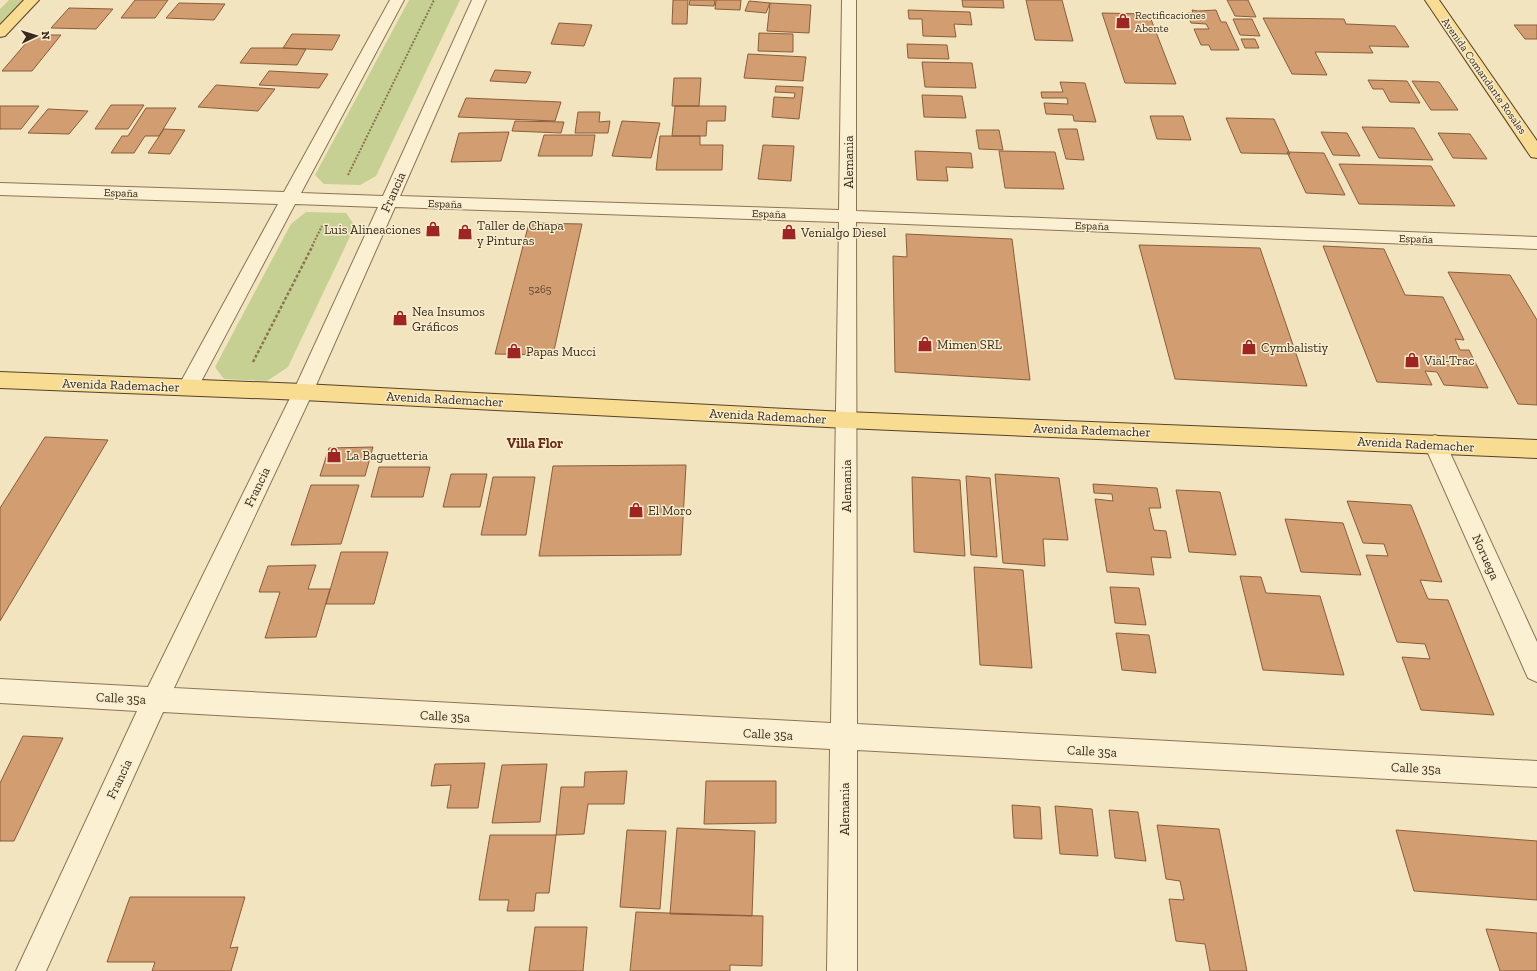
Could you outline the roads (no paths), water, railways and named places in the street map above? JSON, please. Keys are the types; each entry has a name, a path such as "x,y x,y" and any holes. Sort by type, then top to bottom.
{"main road":[{"path":"0,33 32,0"},
{"name":"Avenida Comandante Rosales","path":"1432,0 1537,153"},
{"name":"Avenida Rademacher","path":"0,380 303,392 846,420 1435,444 1537,450"}],"street":[{"path":"188,387 397,0"},
{"name":"Francia","path":"31,971 155,700 303,392 479,0"},
{"name":"Alemania","path":"842,971 849,0"},
{"name":"España","path":"0,189 847,216 1537,244"},
{"name":"Noruega","path":"1435,444 1537,670"},
{"name":"Calle 35a","path":"0,691 844,738 1537,774"}],"place":[{"name":"Rectificaciones Abente","path":"1123,21"},
{"name":"Luis Alineaciones","path":"433,229"},
{"name":"Taller de Chapa y Pinturas","path":"465,232"},
{"name":"Venialgo Diesel","path":"789,232"},
{"name":"Nea Insumos Gráficos","path":"400,318"},
{"name":"Mimen SRL","path":"925,344"},
{"name":"Cymbalistiy","path":"1249,347"},
{"name":"Papas Mucci","path":"514,351"},
{"name":"Vial-Trac","path":"1412,360"},
{"name":"La Baguetteria","path":"334,455"},
{"name":"El Moro","path":"636,510"}],"district":[{"name":"Villa Flor","path":"535,443"}]}
